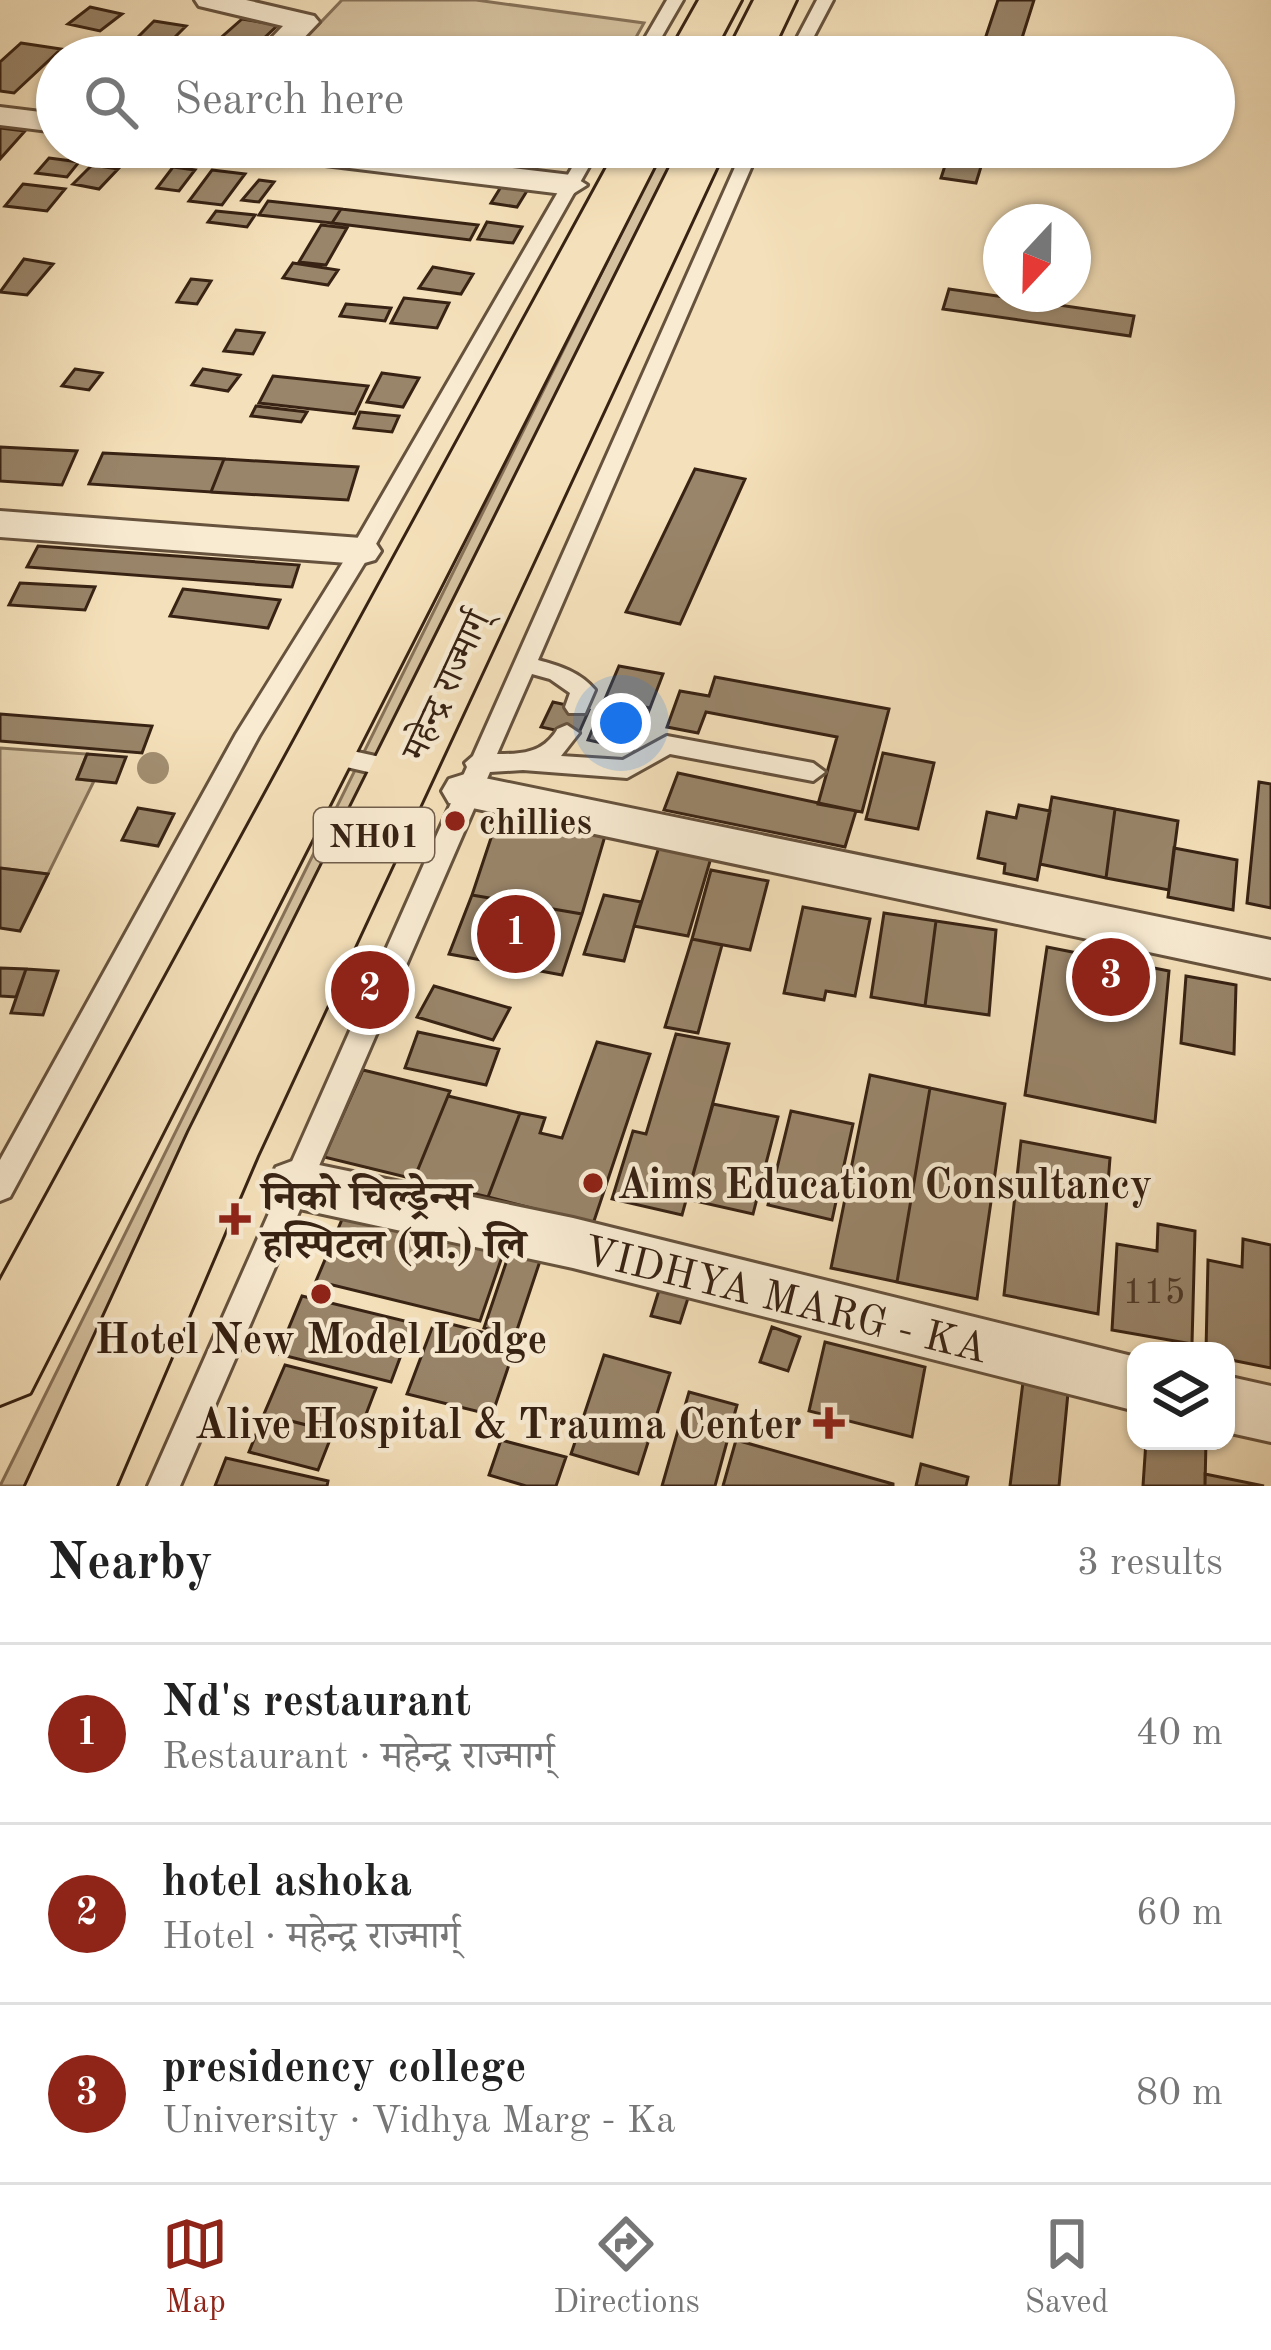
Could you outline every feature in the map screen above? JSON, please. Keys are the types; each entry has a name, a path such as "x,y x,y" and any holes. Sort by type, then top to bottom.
{"highway":[{"path":"700,36 720,0"},
{"path":"757,36 775,0"},
{"name":"महेन्द्र राज्मार्ग्","path":"0,1365 630,168"},
{"name":"महेन्द्र राज्मार्ग्","path":"71,1486 217,1156 449,775 695,168"}],"street":[{"path":"208,0 304,22 290,36"},
{"path":"0,116 36,120"},
{"path":"436,168 571,184"},
{"path":"0,524 362,550"},
{"path":"449,775 1271,959"},
{"name":"VIDHYA MARG - KA","path":"295,1184 573,1243 1127,1382"},
{"path":"1235,1406 1271,1414"}],"lane":[{"path":"654,36 675,0"},
{"path":"806,36 825,0"},
{"path":"0,1188 259,716 362,550 580,168"},
{"path":"164,1486 295,1184 449,775 524,664 743,168"},
{"path":"524,664 558,674 583,690 577,707"},
{"path":"529,763 561,745 567,733"},
{"path":"321,753 449,775 529,763 627,769 668,745 812,772"}],"shaded area":[{"path":"342,0 476,0 644,23 637,36 308,36"},
{"path":"654,168 671,168 30,1486 0,1486"},
{"path":"0,748 87,754 77,779 94,781 48,874 0,868"}],"building":[{"path":"998,0 1034,0 1023,36 986,36"},
{"path":"90,7 122,14 100,31 68,24"},
{"path":"242,19 278,25 266,36 223,36"},
{"path":"154,21 186,26 176,36 139,36"},
{"path":"21,43 36,45 36,72 14,93 0,91 0,62"},
{"path":"0,128 25,131 0,159"},
{"path":"40,168 74,168 67,177 36,173"},
{"path":"89,168 118,169 99,189 73,184"},
{"path":"172,168 195,170 179,191 157,188"},
{"path":"944,168 981,168 976,183 941,178"},
{"path":"212,170 245,174 222,205 189,201"},
{"path":"259,180 274,182 259,202 242,200"},
{"path":"504,182 530,186 517,207 491,203"},
{"path":"23,184 65,189 47,211 5,206"},
{"path":"268,201 341,209 332,223 259,215"},
{"path":"341,209 478,225 470,240 332,223"},
{"path":"216,211 255,215 247,227 208,222"},
{"path":"487,222 522,227 513,243 478,239"},
{"path":"321,225 347,228 326,265 299,262"},
{"path":"24,259 53,264 27,295 0,292"},
{"path":"293,263 338,270 328,285 283,278"},
{"path":"433,267 473,274 461,294 419,288"},
{"path":"191,279 211,281 197,304 177,302"},
{"path":"949,289 983,294 983,312 1091,310 1134,316 1130,336 943,309"},
{"path":"404,298 449,303 437,328 391,323"},
{"path":"346,304 391,308 385,321 340,316"},
{"path":"236,330 264,333 253,354 224,351"},
{"path":"75,369 102,373 89,390 62,386"},
{"path":"203,369 240,375 228,391 192,385"},
{"path":"382,373 419,378 403,407 367,402"},
{"path":"273,376 368,386 355,414 259,403"},
{"path":"256,406 307,412 301,422 251,416"},
{"path":"360,412 399,416 392,432 354,428"},
{"path":"0,447 77,451 62,485 0,481"},
{"path":"103,453 224,459 211,492 89,484"},
{"path":"224,459 358,467 348,500 211,492"},
{"path":"695,469 745,479 680,624 626,612"},
{"path":"38,546 299,565 292,587 27,567"},
{"path":"20,583 95,587 85,610 9,605"},
{"path":"183,589 280,600 268,628 170,616"},
{"path":"619,666 663,674 650,708 605,699"},
{"path":"715,677 889,709 862,812 818,804 837,737 706,712 698,733 667,727 680,691 709,696"},
{"path":"605,699 650,708 633,750 588,740"},
{"path":"553,702 589,710 578,735 541,727"},
{"path":"0,714 152,726 142,753 0,741"},
{"path":"883,753 934,763 918,829 866,819"},
{"path":"87,754 126,757 116,783 77,779"},
{"path":"678,773 856,811 845,847 664,810"},
{"path":"1259,782 1271,784 1271,908 1247,903"},
{"path":"1052,797 1115,809 1106,878 1040,864"},
{"path":"1019,805 1050,811 1037,880 1004,873 1005,864 978,858 987,812 1016,818"},
{"path":"138,808 174,814 158,846 122,840"},
{"path":"1115,809 1178,821 1169,890 1106,878"},
{"path":"499,814 605,836 582,914 472,895"},
{"path":"659,847 711,858 688,936 634,926"},
{"path":"1174,848 1237,860 1233,910 1168,897"},
{"path":"0,868 48,874 20,931 0,928"},
{"path":"711,870 768,881 750,950 692,939"},
{"path":"472,895 582,914 562,975 449,954"},
{"path":"604,895 641,902 624,961 584,954"},
{"path":"803,907 870,919 855,996 826,991 824,1000 784,993"},
{"path":"884,913 936,921 925,1006 871,997"},
{"path":"936,921 996,930 989,1015 925,1006"},
{"path":"692,939 722,945 698,1033 665,1027"},
{"path":"1047,947 1169,971 1155,1122 1025,1095"},
{"path":"0,968 26,969 16,997 0,996"},
{"path":"26,969 58,971 43,1015 11,1013"},
{"path":"1186,976 1236,985 1234,1054 1181,1043"},
{"path":"434,986 510,1008 493,1040 417,1017"},
{"path":"418,1032 499,1049 486,1085 405,1068"},
{"path":"676,1034 729,1044 682,1215 612,1199 633,1131 646,1134"},
{"path":"597,1042 650,1054 593,1224 488,1197 520,1113 545,1118 540,1133 562,1138"},
{"path":"363,1070 450,1091 414,1179 324,1157"},
{"path":"870,1075 930,1088 897,1282 831,1268"},
{"path":"930,1088 1005,1104 977,1299 897,1282"},
{"path":"448,1096 520,1113 488,1197 414,1179"},
{"path":"713,1104 778,1117 753,1214 686,1199"},
{"path":"791,1111 853,1124 832,1220 768,1205"},
{"path":"1021,1141 1110,1158 1098,1314 1004,1295"},
{"path":"346,1210 505,1248 480,1321 316,1281"},
{"path":"1158,1224 1195,1231 1192,1342 1112,1330 1117,1244 1157,1251"},
{"path":"1243,1239 1271,1245 1271,1368 1235,1361 1235,1342 1206,1342 1208,1260 1242,1267"},
{"path":"509,1254 540,1261 515,1336 484,1328"},
{"path":"660,1287 689,1295 680,1323 651,1316"},
{"path":"302,1296 413,1323 391,1382 278,1354"},
{"path":"435,1320 517,1341 492,1415 407,1394"},
{"path":"772,1327 800,1337 788,1371 760,1362"},
{"path":"825,1342 925,1367 912,1437 809,1411"},
{"path":"604,1355 670,1373 638,1474 571,1454"},
{"path":"285,1365 376,1388 357,1438 264,1414"},
{"path":"1023,1382 1068,1393 1059,1486 1010,1486"},
{"path":"689,1392 737,1405 715,1486 662,1486"},
{"path":"264,1414 333,1432 318,1470 249,1452"},
{"path":"501,1440 566,1457 556,1486 526,1486 489,1475"},
{"path":"736,1440 893,1484 893,1486 723,1486"},
{"path":"1145,1450 1206,1450 1205,1486 1143,1486"},
{"path":"226,1458 328,1481 327,1486 215,1486"},
{"path":"921,1464 968,1477 966,1486 916,1486"},
{"path":"1205,1474 1264,1486 1205,1486"}],"place":[{"name":"chillies","path":"455,821"},
{"name":"Nd's restaurant","path":"516,934"},
{"name":"presidency college","path":"1111,977"},
{"name":"hotel ashoka","path":"370,990"},
{"name":"Aims Education Consultancy","path":"593,1183"},
{"name":"निको चिल्ड्रेन्स हस्पिटल (प्रा.) लि","path":"235,1219"},
{"name":"Hotel New Model Lodge","path":"321,1294"},
{"name":"Alive Hospital & Trauma Center","path":"829,1423"}]}
